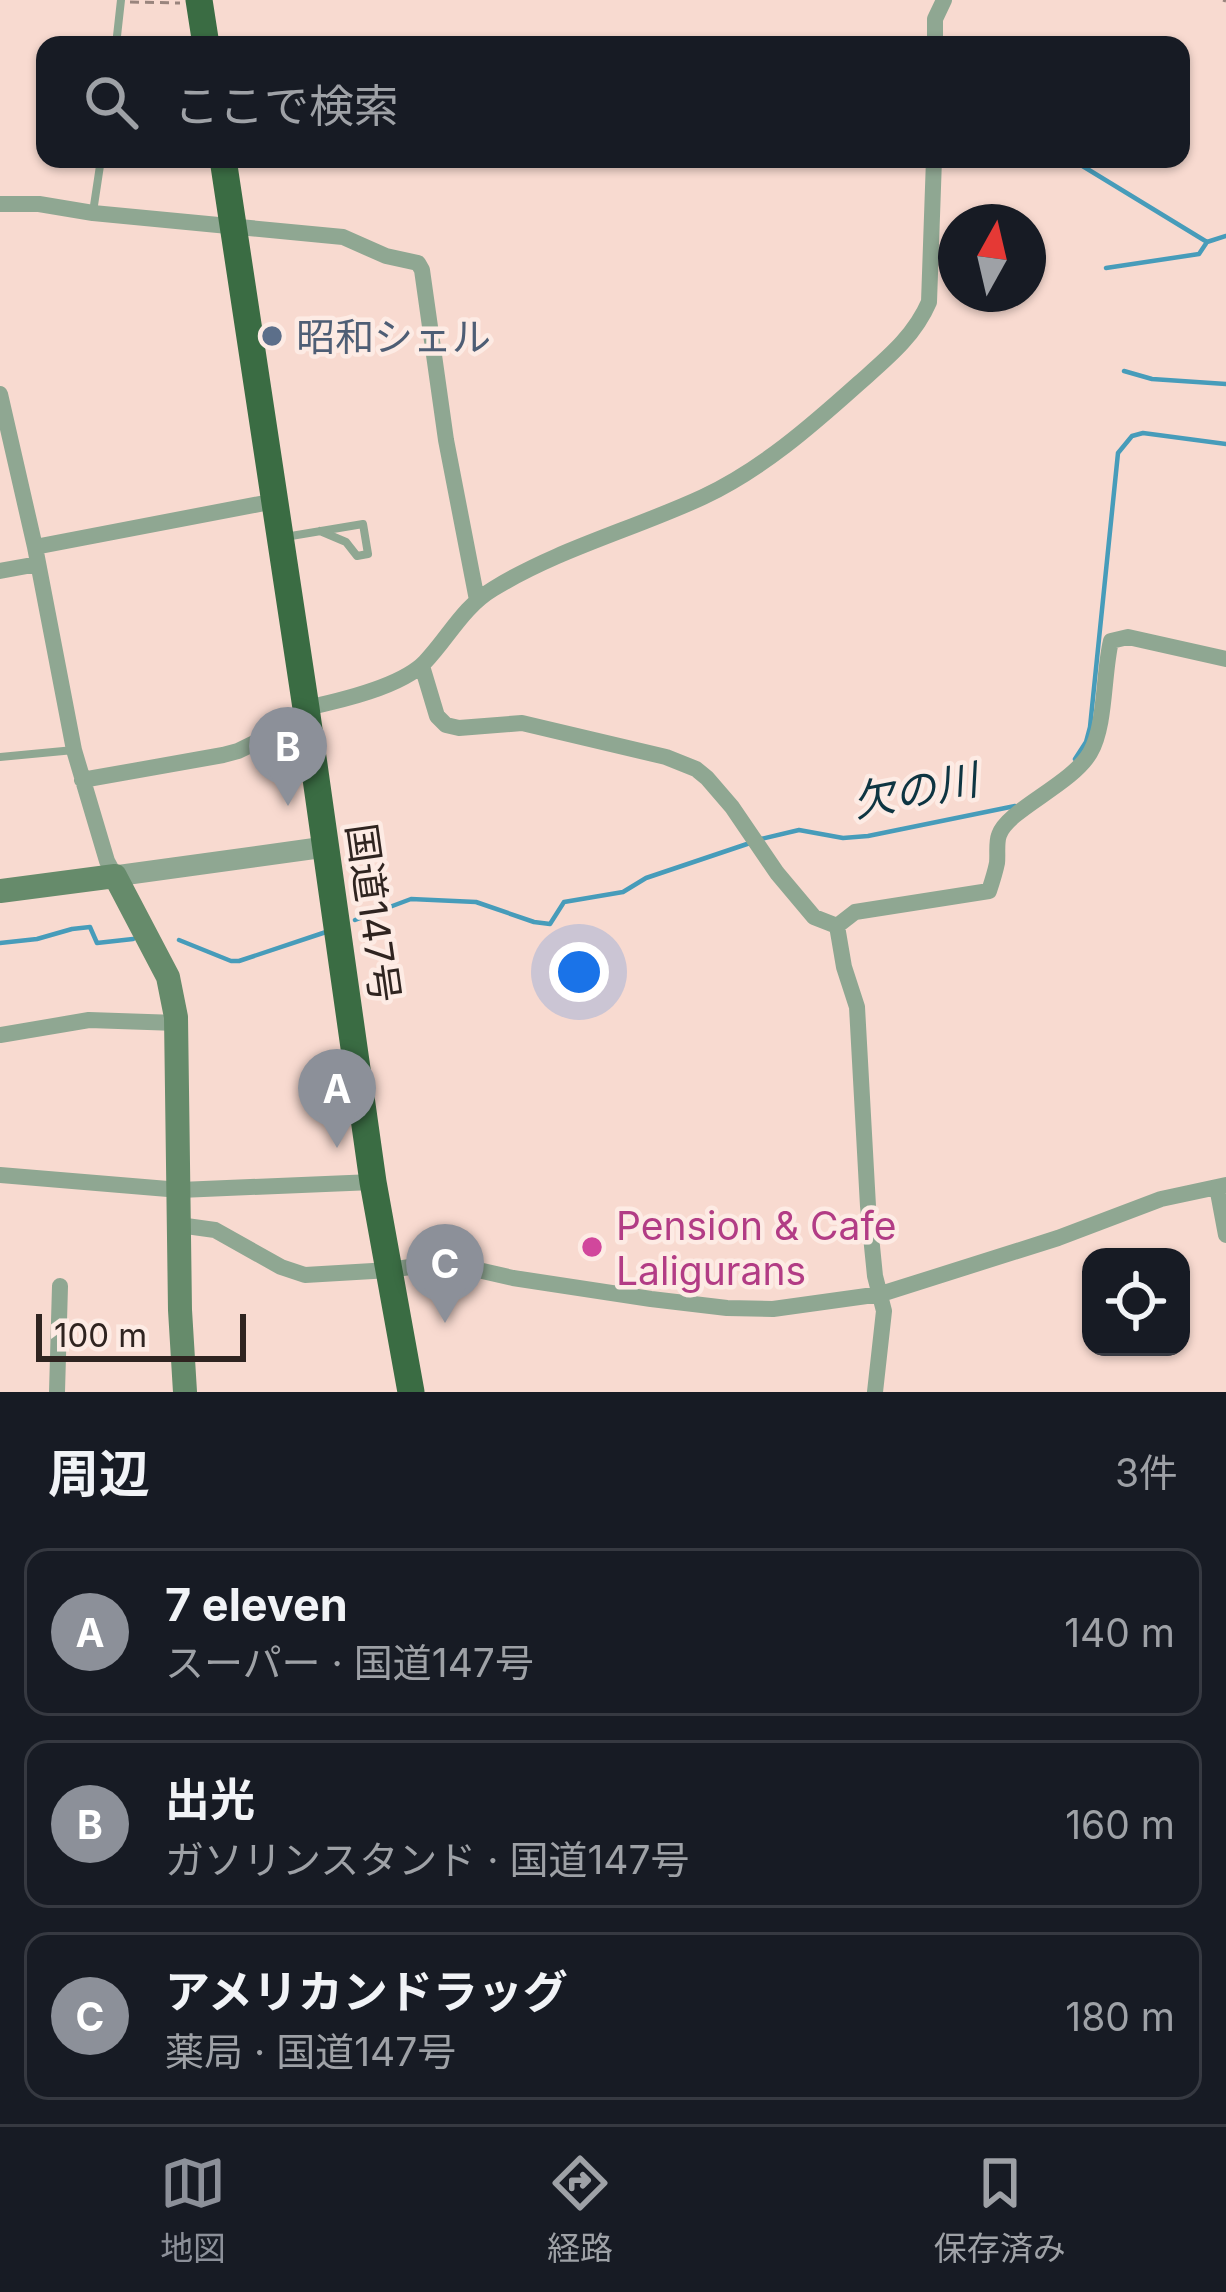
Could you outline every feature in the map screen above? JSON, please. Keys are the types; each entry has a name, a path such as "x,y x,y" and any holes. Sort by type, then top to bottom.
{"highway":[{"path":"200,1 205,36"},
{"name":"国道147号","path":"225,168 373,1182 411,1392"}],"main road":[{"path":"0,891 115,876 167,977 177,1023 184,1392"}],"street":[{"path":"935,36 935,19 944,0"},
{"path":"82,780 238,751 306,713 422,666 477,600 532,567 702,497 794,441 920,323 929,302 934,168"},
{"path":"0,204 39,204 343,237 386,256 418,263 477,600"},
{"path":"0,394 74,750 115,876 325,847"},
{"path":"0,571 37,555 275,501"},
{"path":"837,926 855,912 989,891 999,834 1010,819 1072,775 1098,737 1111,641 1128,637 1226,659"},
{"path":"422,666 437,716 446,724 459,728 522,723 666,757 697,770 814,917 837,926"},
{"path":"837,926 857,1007 868,1206 875,1276 884,1311 874,1392"},
{"path":"0,1035 89,1020 177,1023"},
{"path":"0,1175 180,1190 373,1182"},
{"path":"179,1225 214,1230 281,1267 305,1274 443,1262 513,1278 727,1308 773,1309 881,1294 1058,1238 1162,1198 1222,1186 1226,1235"},
{"path":"57,1392 60,1286"}],"lane":[{"path":"117,36 121,0"},
{"path":"93,213 100,168"},
{"path":"280,537 363,524 368,554 357,556 346,542 320,531"},
{"path":"0,757 74,750"}],"path":[{"path":"121,0 200,1"}],"waterway":[{"path":"1086,168 1207,242 1226,236"},
{"path":"1106,268 1199,254 1207,242"},
{"path":"1124,371 1152,379 1226,384"},
{"name":"欠の川","path":"1075,759 1090,727 1118,453 1132,436 1143,433 1226,444"},
{"name":"欠の川","path":"761,839 799,830 843,838 868,836 1015,806"},
{"name":"欠の川","path":"355,920 411,899 476,902 550,924 564,902 623,892 646,878 750,843"},
{"name":"欠の川","path":"0,943 90,927 97,943 133,939"},
{"name":"欠の川","path":"179,940 239,961 326,932"}],"place":[{"name":"昭和シェル","path":"272,336"},
{"name":"出光","path":"288,806"},
{"name":"7 eleven","path":"337,1148"},
{"name":"Pension & Cafe Laligurans","path":"592,1247"},
{"name":"アメリカンドラッグ","path":"445,1323"}]}
